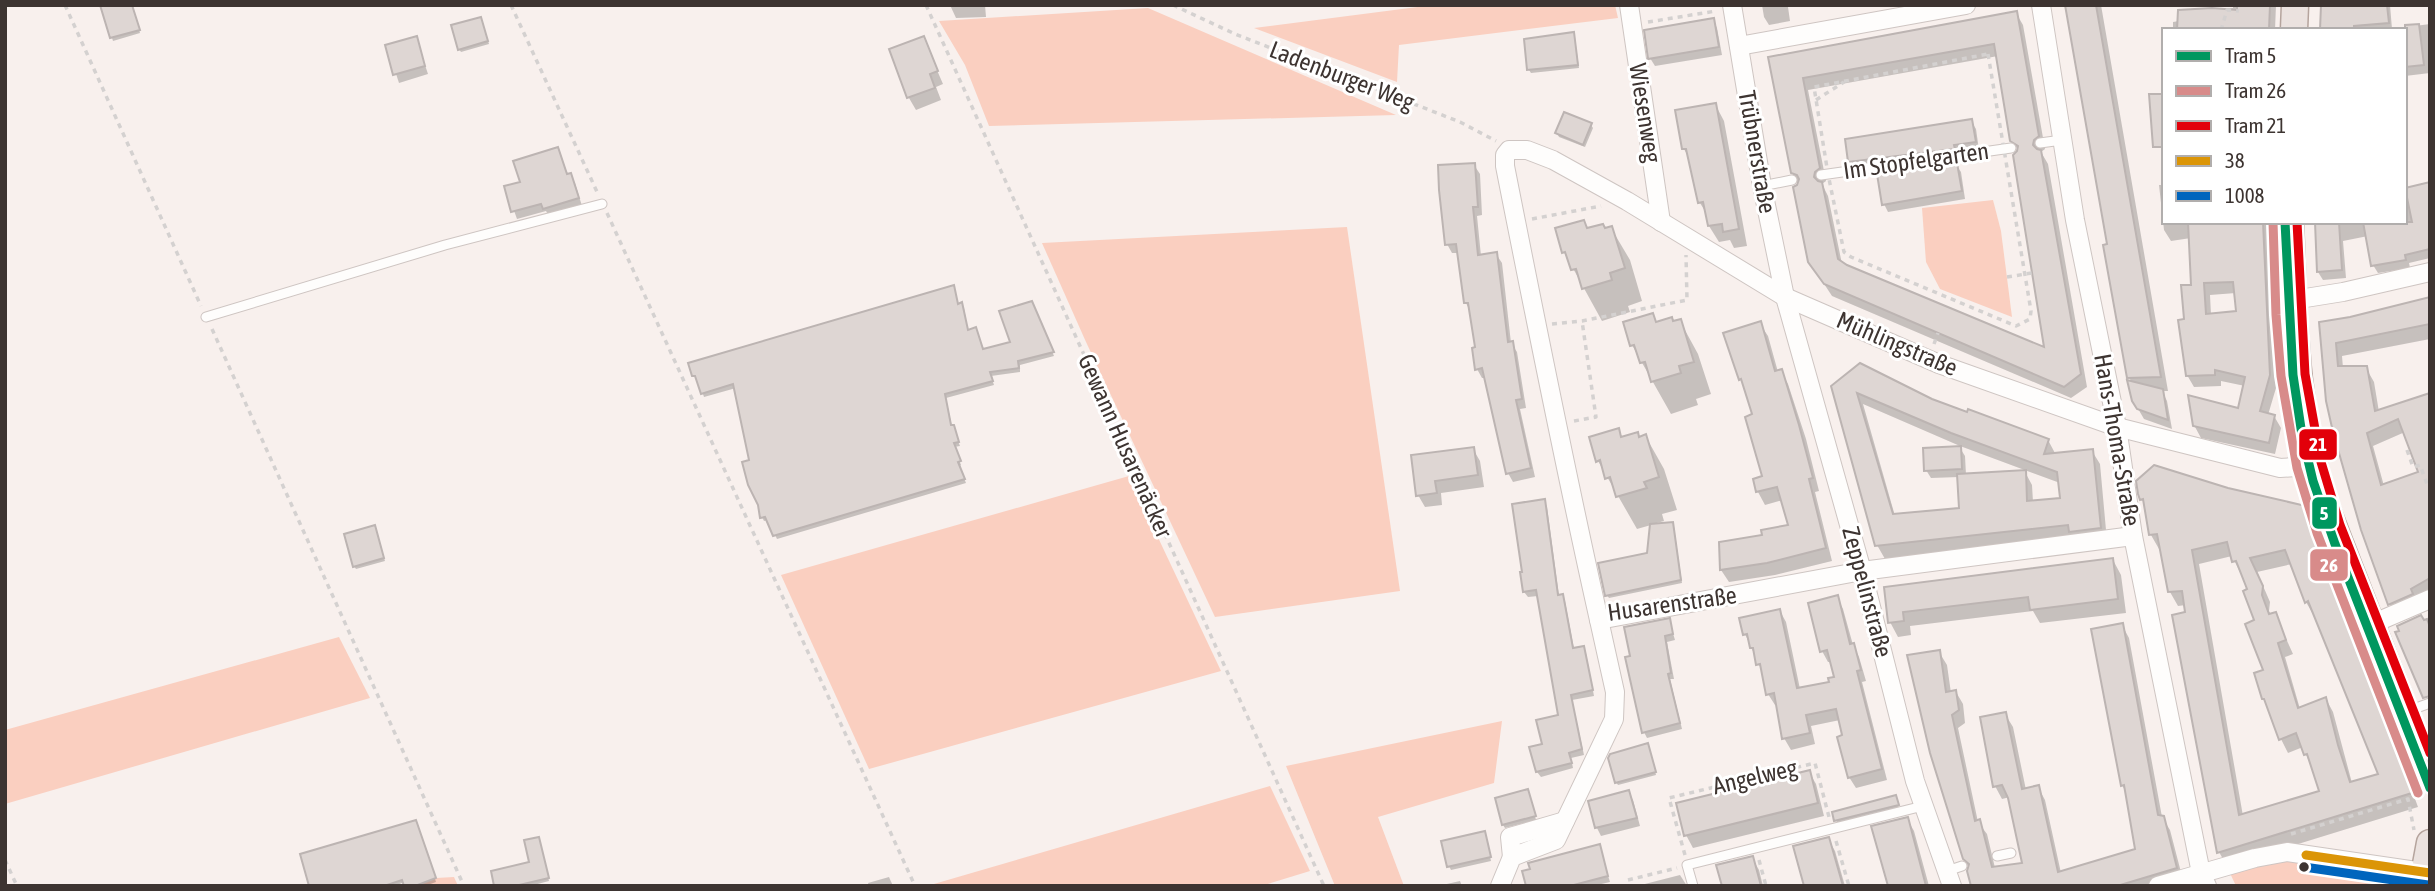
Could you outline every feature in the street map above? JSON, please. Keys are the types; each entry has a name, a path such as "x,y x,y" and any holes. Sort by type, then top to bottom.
{"main road":[{"path":"2294,28 2295,5"},
{"path":"2290,224 2294,350 2300,402 2314,466 2325,505 2372,624 2418,707 2430,776"},
{"path":"2422,837 2426,877"}],"street":[{"name":"Wiesenweg","path":"1629,5 1661,222"},
{"path":"1739,46 1966,5"},
{"name":"Hans-Thoma-Straße","path":"2040,5 2074,220 2117,427 2133,536 2204,879"},
{"name":"Trübnerstraße","path":"1732,7 1762,186 1785,297"},
{"name":"Mühlingstraße","path":"1509,150 1527,150 1553,160 1627,201 1785,297 1939,364 2117,427 2280,468 2314,466"},
{"name":"Husarenstraße","path":"1509,150 1504,166 1599,620 1863,571 2133,536"},
{"path":"2293,300 2353,290 2430,272"},
{"name":"Zeppelinstraße","path":"1785,297 1863,571 1915,781 1953,874"},
{"path":"2372,624 2430,599"},
{"path":"1500,886 1512,857 1556,840 1614,719 1615,692 1599,620"},
{"path":"2158,886 2204,879 2255,858 2287,852 2426,877"}],"lane":[{"path":"2040,143 2062,141"},
{"name":"Im Stopfelgarten","path":"1824,174 2008,148"},
{"path":"1762,186 1792,180"},
{"path":"206,317 445,245 603,204"},
{"path":"1693,886 1687,865 1923,806"},
{"path":"1997,856 2011,853"}],"path":[{"path":"65,5 464,886"},
{"path":"511,5 915,886"},
{"name":"Gewann Husarenäcker","path":"926,5 1324,886"},
{"name":"Ladenburger Weg","path":"1173,5 1236,34 1460,122 1509,150"},
{"path":"1632,24 1732,7"},
{"path":"2222,28 2227,10 2239,11"},
{"path":"1988,54 2008,148 2030,319 2016,326 1844,252 1824,174 1816,100 1814,87 1988,54"},
{"path":"1816,100 1845,81"},
{"path":"1517,221 1627,201"},
{"path":"1536,326 1582,321 1687,300 1685,236"},
{"path":"2007,277 2032,273"},
{"path":"1949,307 1952,299"},
{"path":"1557,423 1597,417 1582,321"},
{"path":"2407,450 2413,467 2420,465 2427,484"},
{"name":"Angelweg","path":"1687,865 1669,797 1815,763 1849,886"},
{"path":"2255,858 2280,838 2408,799 2413,822 2422,837"},
{"path":"2406,823 2413,822"},
{"path":"1756,848 1766,886"},
{"path":"5,860 17,886"},
{"path":"1628,880 1655,876 1687,865"}],"shaded area":[{"path":"1433,5 1615,5 1618,18 1399,45 1397,82 1254,28"},
{"path":"1148,8 1396,115 989,126 965,65 939,21"},
{"path":"1993,200 2001,231 2012,317 1940,289 1926,262 1922,208"},
{"path":"1347,227 1400,591 1215,617 1042,243"},
{"path":"1129,476 1221,671 869,769 781,575"},
{"path":"339,637 370,698 5,804 5,730"},
{"path":"1502,721 1494,783 1378,817 1404,886 1335,886 1286,766"},
{"path":"1270,786 1310,871 1261,886 927,886"},
{"path":"2286,856 2389,884 2236,886 2229,871"},
{"path":"454,877 458,886 415,886 436,878"}],"building":[{"path":"100,5 132,5 140,30 110,38"},
{"path":"2065,5 2096,5 2161,377 2127,378 2103,245 2107,244"},
{"path":"2237,5 2270,5 2269,28 2177,28 2178,10 2237,10"},
{"path":"2321,5 2387,5 2389,23 2354,28 2320,28"},
{"path":"2017,11 2039,136 2033,145 2041,150 2081,374 2064,387 1824,284 1808,262 1793,187 1799,179 1791,173 1768,57","holes":["1994,44 2010,141 2018,146 2013,155 2044,347 1838,259 1822,182 1814,177 1820,168 1803,78"]},
{"path":"481,17 488,41 458,50 451,25"},
{"path":"1714,18 1719,47 1648,59 1644,30"},
{"path":"2419,24 2424,65 2407,67 2405,25"},
{"path":"1574,32 1578,65 1527,70 1524,39"},
{"path":"417,36 425,66 393,75 385,45"},
{"path":"924,36 938,71 930,74 935,88 907,98 889,49"},
{"path":"2149,94 2162,94 2162,147 2153,147"},
{"path":"1716,103 1739,229 1723,232 1722,224 1708,226 1703,202 1698,203 1686,149 1682,149 1675,110"},
{"path":"1564,112 1592,123 1583,145 1555,133"},
{"path":"1972,119 1976,142 1954,145 1955,149 1848,162 1845,139"},
{"path":"558,147 567,174 571,173 579,198 543,209 541,204 511,212 504,186 520,182 513,161"},
{"path":"1475,163 1478,207 1473,207 1478,255 1497,252 1508,342 1513,341 1522,399 1516,400 1531,468 1506,474 1482,368 1475,370 1472,348 1475,347 1468,303 1464,303 1456,244 1445,245 1439,190 1438,165"},
{"path":"1957,163 1962,191 1882,205 1877,174"},
{"path":"2430,182 2430,249 2405,255 2406,260 2371,266 2363,224 2412,222 2407,188"},
{"path":"1584,220 1587,228 1603,224 1605,228 1612,226 1625,268 1610,273 1612,280 1582,289 1576,269 1571,270 1565,252 1562,253 1555,228"},
{"path":"2188,224 2263,224 2270,375 2260,411 2275,415 2269,443 2193,426 2188,395 2238,408 2245,377 2215,370 2215,375 2186,376 2178,320 2184,319 2181,285 2191,285","holes":["2233,282 2236,311 2206,314 2204,283"]},
{"path":"2315,224 2339,224 2342,270 2317,272"},
{"path":"954,285 958,304 962,302 968,330 976,327 983,349 1010,342 999,311 1032,301 1054,352 1018,361 1019,368 990,372 993,381 945,394 951,425 954,425 959,442 954,443 961,461 958,462 965,479 773,536 765,517 760,518 758,505 748,485 742,462 749,460 733,384 701,394 688,363"},
{"path":"2430,297 2430,324 2336,343 2338,366 2367,366 2375,411 2430,393 2430,578 2411,589 2413,594 2388,605 2361,530 2326,401 2319,322","holes":["2398,419 2418,472 2381,485 2367,433"]},
{"path":"1653,313 1656,322 1672,317 1673,321 1681,319 1694,362 1679,366 1681,373 1651,382 1645,362 1640,363 1634,345 1630,346 1623,322"},
{"path":"1761,321 1775,371 1782,369 1799,425 1813,478 1809,479 1826,548 1767,563 1720,570 1719,542 1762,535 1761,530 1788,525 1777,487 1756,492 1753,479 1762,476 1745,417 1752,414 1723,333"},
{"path":"1860,363 1932,399 1967,412 1968,409 2049,439 2044,454 2093,449 2101,528 2069,532 2068,525 1875,546 1831,386","holes":["1857,393 1951,433 2057,472 2060,498 2027,501 2026,470 1957,474 1959,508 1893,514"]},
{"path":"2127,380 2163,389 2168,420 2137,409 2132,401"},
{"path":"1619,428 1621,437 1638,432 1639,437 1646,434 1659,477 1644,482 1647,488 1616,497 1610,477 1605,479 1600,460 1596,462 1589,437"},
{"path":"1961,446 1962,469 1924,471 1923,448"},
{"path":"1474,447 1478,475 1435,481 1437,493 1416,496 1411,455"},
{"path":"2154,465 2228,488 2306,506 2412,793 2217,853 2172,615 2185,612 2182,591 2168,592 2157,534 2149,535 2143,499 2140,500 2136,481","holes":["2227,542 2232,562 2236,561 2247,589 2243,591 2254,620 2245,624 2263,670 2254,673 2262,699 2279,740 2296,733 2304,755 2307,754 2319,791 2239,815 2192,550","2285,550 2305,603 2308,601 2378,774 2350,782 2326,697 2298,708 2278,643 2286,640 2276,612 2269,614 2262,595 2263,586 2250,558"]},
{"path":"1545,499 1558,595 1563,594 1573,648 1584,646 1593,690 1571,695 1582,749 1569,753 1572,763 1536,772 1529,747 1542,744 1536,720 1558,715 1536,590 1523,592 1512,504"},
{"path":"1673,522 1681,580 1605,596 1598,563 1647,553 1650,524"},
{"path":"375,525 384,558 353,567 344,534"},
{"path":"2113,558 2118,599 2030,610 2028,597 1903,612 1904,621 1888,623 1884,587"},
{"path":"1838,595 1850,644 1854,643 1861,670 1857,671 1882,769 1848,778 1837,737 1842,735 1836,709 1806,715 1810,733 1782,739 1774,693 1766,695 1760,664 1756,665 1753,648 1750,648 1747,634 1743,635 1739,618 1780,609 1797,688 1829,682 1828,678 1834,677 1827,650 1820,652 1808,603"},
{"path":"2421,615 2424,620 2427,619 2430,627 2430,696 2423,698 2395,632 2399,631 2397,626"},
{"path":"1670,618 1673,634 1665,636 1671,673 1668,674 1680,723 1642,733 1625,657 1630,656 1624,627"},
{"path":"2123,623 2158,815 2164,816 2177,868 2117,886 1971,886 1967,871 1969,864 1963,859 1930,753 1907,655 1940,650 1946,692 1956,690 1959,710 1952,715 1975,821 1980,819 1992,867 2022,863 2008,798 2002,785 1993,787 1980,717 2006,712 2022,789 2039,785 2058,872 2135,849 2091,629"},
{"path":"1648,743 1656,772 1615,783 1608,758 1610,754"},
{"path":"1810,770 1818,803 1684,836 1676,803"},
{"path":"1528,789 1536,816 1502,825 1495,798"},
{"path":"1629,790 1637,818 1595,828 1588,801"},
{"path":"1896,795 1899,805 1834,821 1832,812"},
{"path":"1908,817 1926,886 1888,886 1871,826"},
{"path":"416,820 436,878 415,886 404,886 402,880 384,886 309,886 300,854"},
{"path":"1485,831 1491,857 1447,867 1441,841"},
{"path":"539,837 549,878 515,886 494,886 491,871 529,862 524,840"},
{"path":"1829,837 1843,886 1804,886 1793,846"},
{"path":"1600,844 1608,876 1570,886 1526,886 1522,871 1530,869 1528,863"},
{"path":"1753,856 1761,886 1722,886 1716,865"}],"tram line":[{"name":"26","path":"2273,224 2281,376 2297,468 2317,533 2418,793"},
{"name":"5","path":"2285,224 2293,375 2302,435 2313,481 2430,788"},
{"name":"21","path":"2297,224 2305,374 2321,462 2340,525 2430,753"}],"transit line":[{"name":"38","path":"2306,855 2430,873"},
{"name":"1008","path":"2304,867 2428,885"}]}
